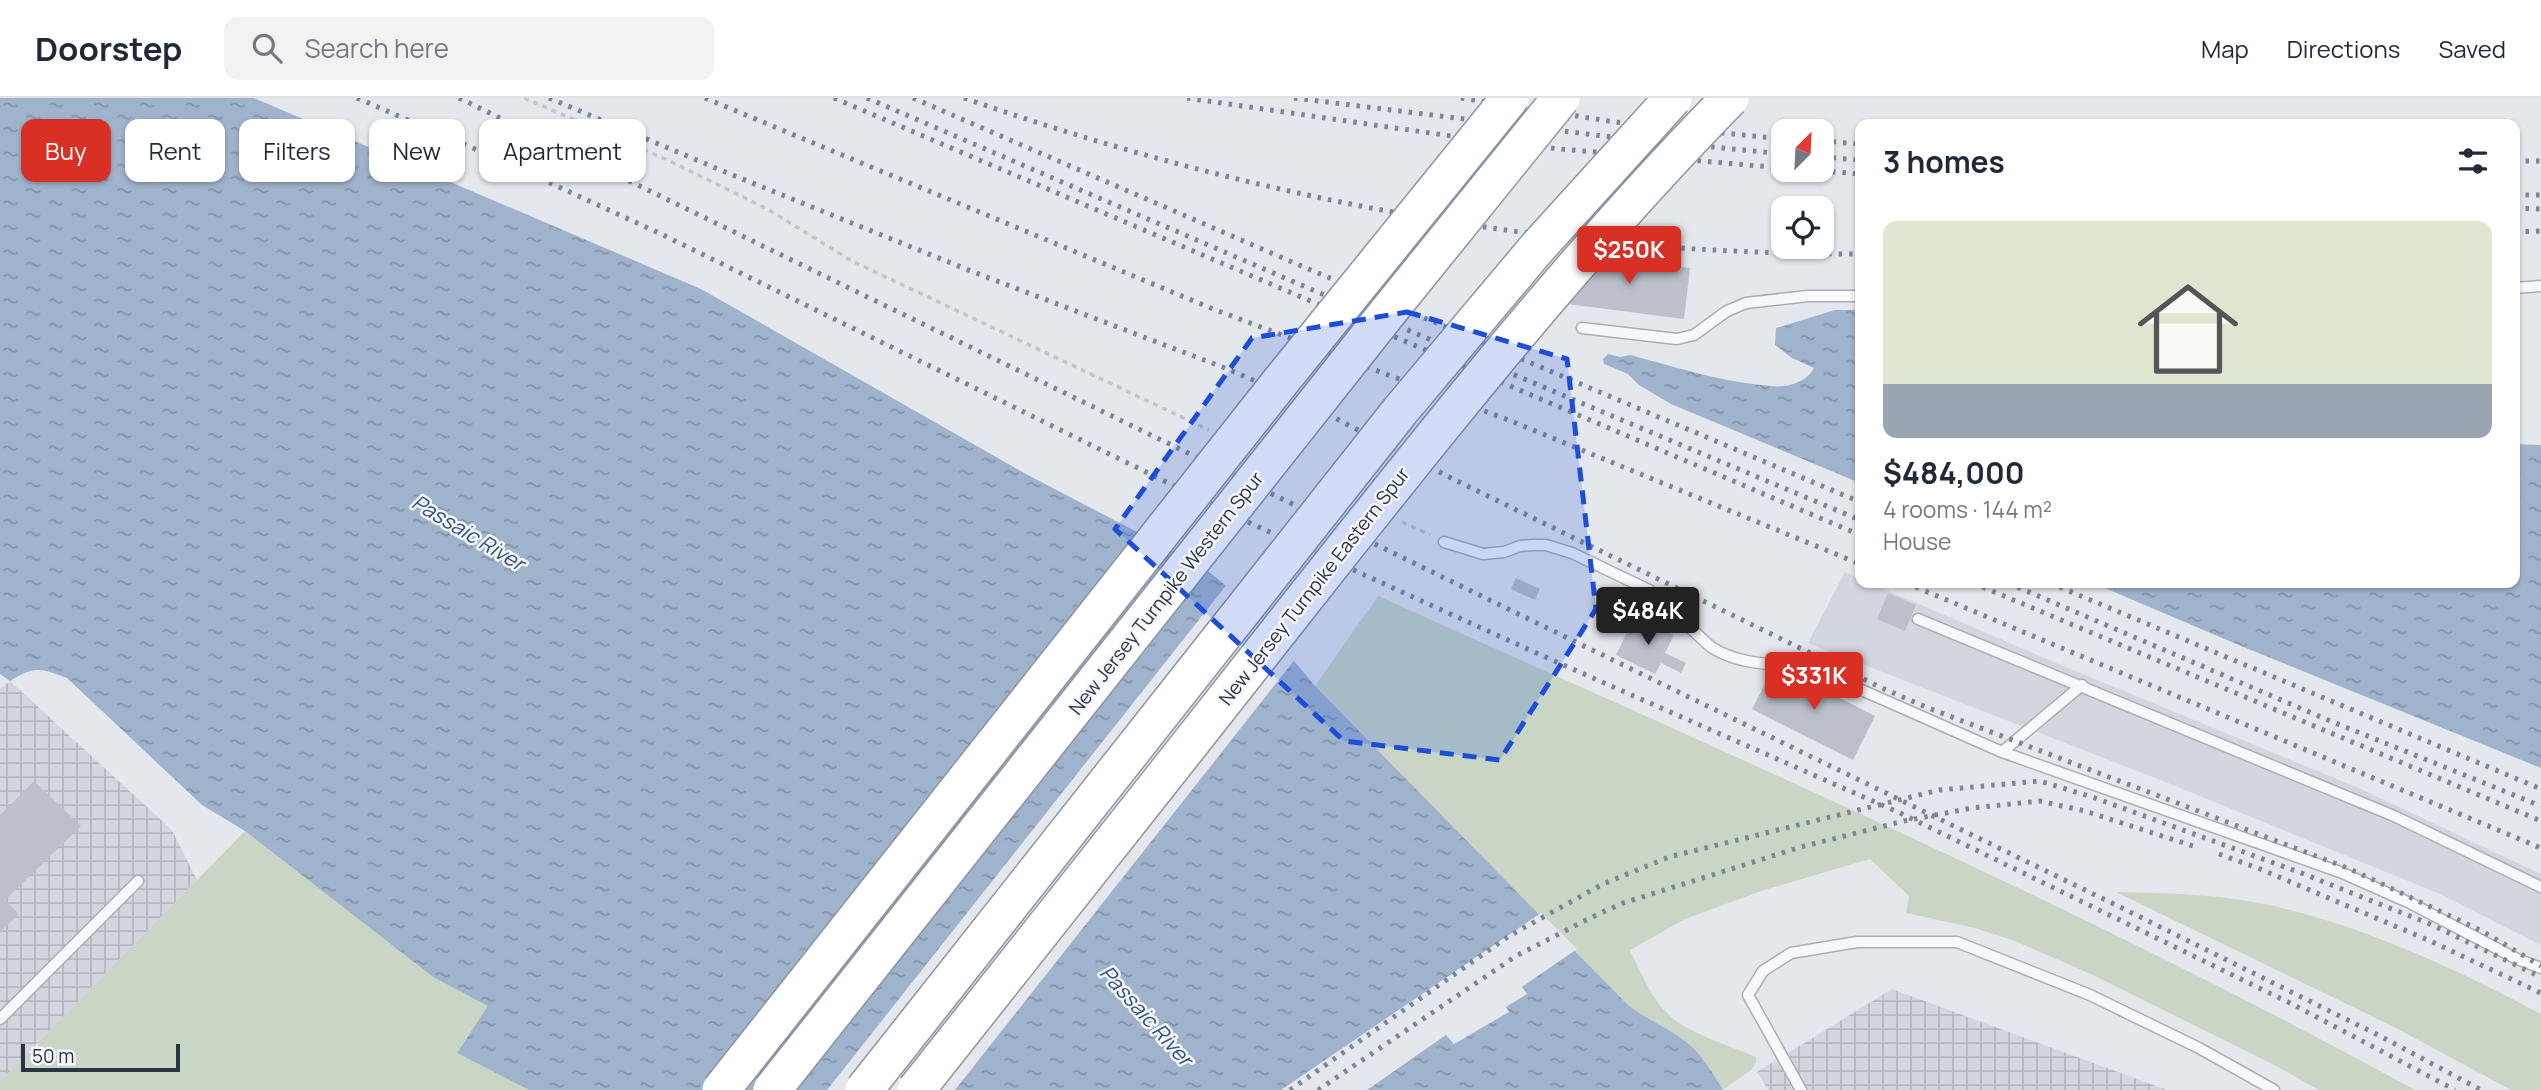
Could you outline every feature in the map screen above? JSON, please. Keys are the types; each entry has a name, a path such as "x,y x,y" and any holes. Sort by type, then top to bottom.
{"highway":[{"path":"721,1090 1272,392 1510,98"},
{"name":"New Jersey Turnpike Western Spur","path":"772,1090 1380,322 1562,98"},
{"path":"864,1090 1400,411 1571,209 1673,98"},
{"name":"New Jersey Turnpike Eastern Spur","path":"916,1090 1467,393 1583,257 1730,98"}],"lane":[{"path":"2520,288 2541,286"},
{"path":"1582,328 1677,339 1694,335 1727,312 1746,303 1808,296 1855,296"},
{"path":"1444,542 1483,554 1532,545 1546,545 1572,553 1649,590 1722,654 1751,662 1814,668 2002,752 2340,872 2410,903 2516,959 2541,968"},
{"path":"1918,619 2394,816 2541,887"},
{"path":"2002,752 2082,685"},
{"path":"0,1019 138,881"},
{"path":"1801,1090 1748,995 1763,971 1791,953 1857,942 1957,943 2090,995 2199,1048 2274,1090"}],"path":[{"path":"524,98 703,177 769,211 852,261 1219,435"},
{"path":"1394,518 1444,542"}],"highlighted area":[{"path":"1407,312 1567,359 1596,609 1500,760 1344,741 1115,529 1252,338"}],"shaded area":[{"path":"1845,572 1855,577 1855,588 1882,588 2361,789 2541,874 2541,945 2440,894 2168,783 1808,643"},
{"path":"10,681 172,830 197,880 0,1081 0,689"},
{"path":"1892,989 2167,1090 1768,1090 1757,1072"}],"green space":[{"path":"1378,596 1771,773 2031,894 2288,1022 2415,1090 2319,1090 2093,975 2015,941 1975,928 1906,913 1909,896 1870,859 1764,890 1685,919 1630,950 1652,993 1670,1016 1699,1034 1756,1057 1751,1070 1723,1090 1691,1046 1628,1005 1315,686"},
{"path":"245,831 433,977 489,1006 457,1053 529,1090 0,1090 0,1081"},
{"path":"2116,892 2209,896 2264,904 2371,935 2441,964 2541,1014 2541,1090 2511,1090 2394,1027"}],"water":[{"name":"Passaic River","path":"0,98 254,98 303,119 239,119 239,182 355,182 355,141 369,147 369,182 451,182 701,289 1026,474 1202,566 1242,599 1315,686 1628,1005 1678,1036 1697,1052 1723,1090 529,1090 457,1053 488,1006 433,977 245,831 202,805 67,678 37,670 10,681 0,674"},
{"path":"1835,310 1855,310 1855,481 1671,404 1639,385 1628,374 1604,364 1603,359 1608,354 1620,357 1630,355 1736,382 1790,385 1807,377 1814,368 1792,358 1775,345 1776,328"},
{"path":"2520,444 2541,445 2541,768 2105,588 2520,588"}],"pier":[{"path":"1228,583 1245,596 1296,658 955,1090 827,1090"},
{"path":"1541,913 1577,949 1522,987 1527,994 1506,1007 1509,1012 1454,1044 1446,1035 1367,1090 1281,1090"}],"building":[{"path":"1576,254 1690,268 1684,319 1567,304"},
{"path":"1516,578 1540,589 1535,600 1511,589"},
{"path":"1888,593 1916,605 1905,631 1877,619"},
{"path":"1635,616 1674,635 1665,653 1686,663 1681,673 1661,663 1655,674 1616,655"},
{"path":"1775,665 1875,716 1853,760 1752,709"},
{"path":"34,781 81,826 5,900 19,914 0,932 0,815"}],"railway":[{"path":"357,98 661,234 1252,524 1900,813 2292,1004 2455,1090"},
{"path":"459,98 2120,907 2382,1037 2481,1090"},
{"path":"549,98 730,174 976,273 1225,368 1304,402 1453,479 1882,688 2350,869 2482,931 2541,966"},
{"path":"705,98 1213,309 1511,421 1855,562"},
{"path":"834,98 1855,533"},
{"path":"867,98 1329,297 1855,518"},
{"path":"913,98 1299,265 1855,500"},
{"path":"964,98 1074,134 1184,165 1294,192 1405,214 1517,232 1630,244 1855,254"},
{"path":"1187,98 1472,139 1771,167"},
{"path":"1294,98 1603,136 1771,153"},
{"path":"1461,98 1615,122 1771,138"},
{"path":"1834,142 1855,144"},
{"path":"1834,158 1855,160"},
{"path":"2520,161 2541,161"},
{"path":"1834,172 1855,174"},
{"path":"2520,195 2541,195"},
{"path":"2520,208 2541,209"},
{"path":"2520,232 2541,231"},
{"path":"1918,588 2541,848"},
{"path":"1985,588 2541,821"},
{"path":"2020,588 2328,720 2541,806"},
{"path":"2062,588 2541,789"},
{"path":"1290,1090 1509,936 1603,884 1669,857 1939,790 2040,781 2095,798 2304,874 2430,924 2541,977"},
{"path":"1318,1090 1516,956 1590,918 1623,903 1801,847 1904,821 1972,808 2040,801 2085,811 2193,846"},
{"path":"2219,854 2428,940 2541,993"}]}
